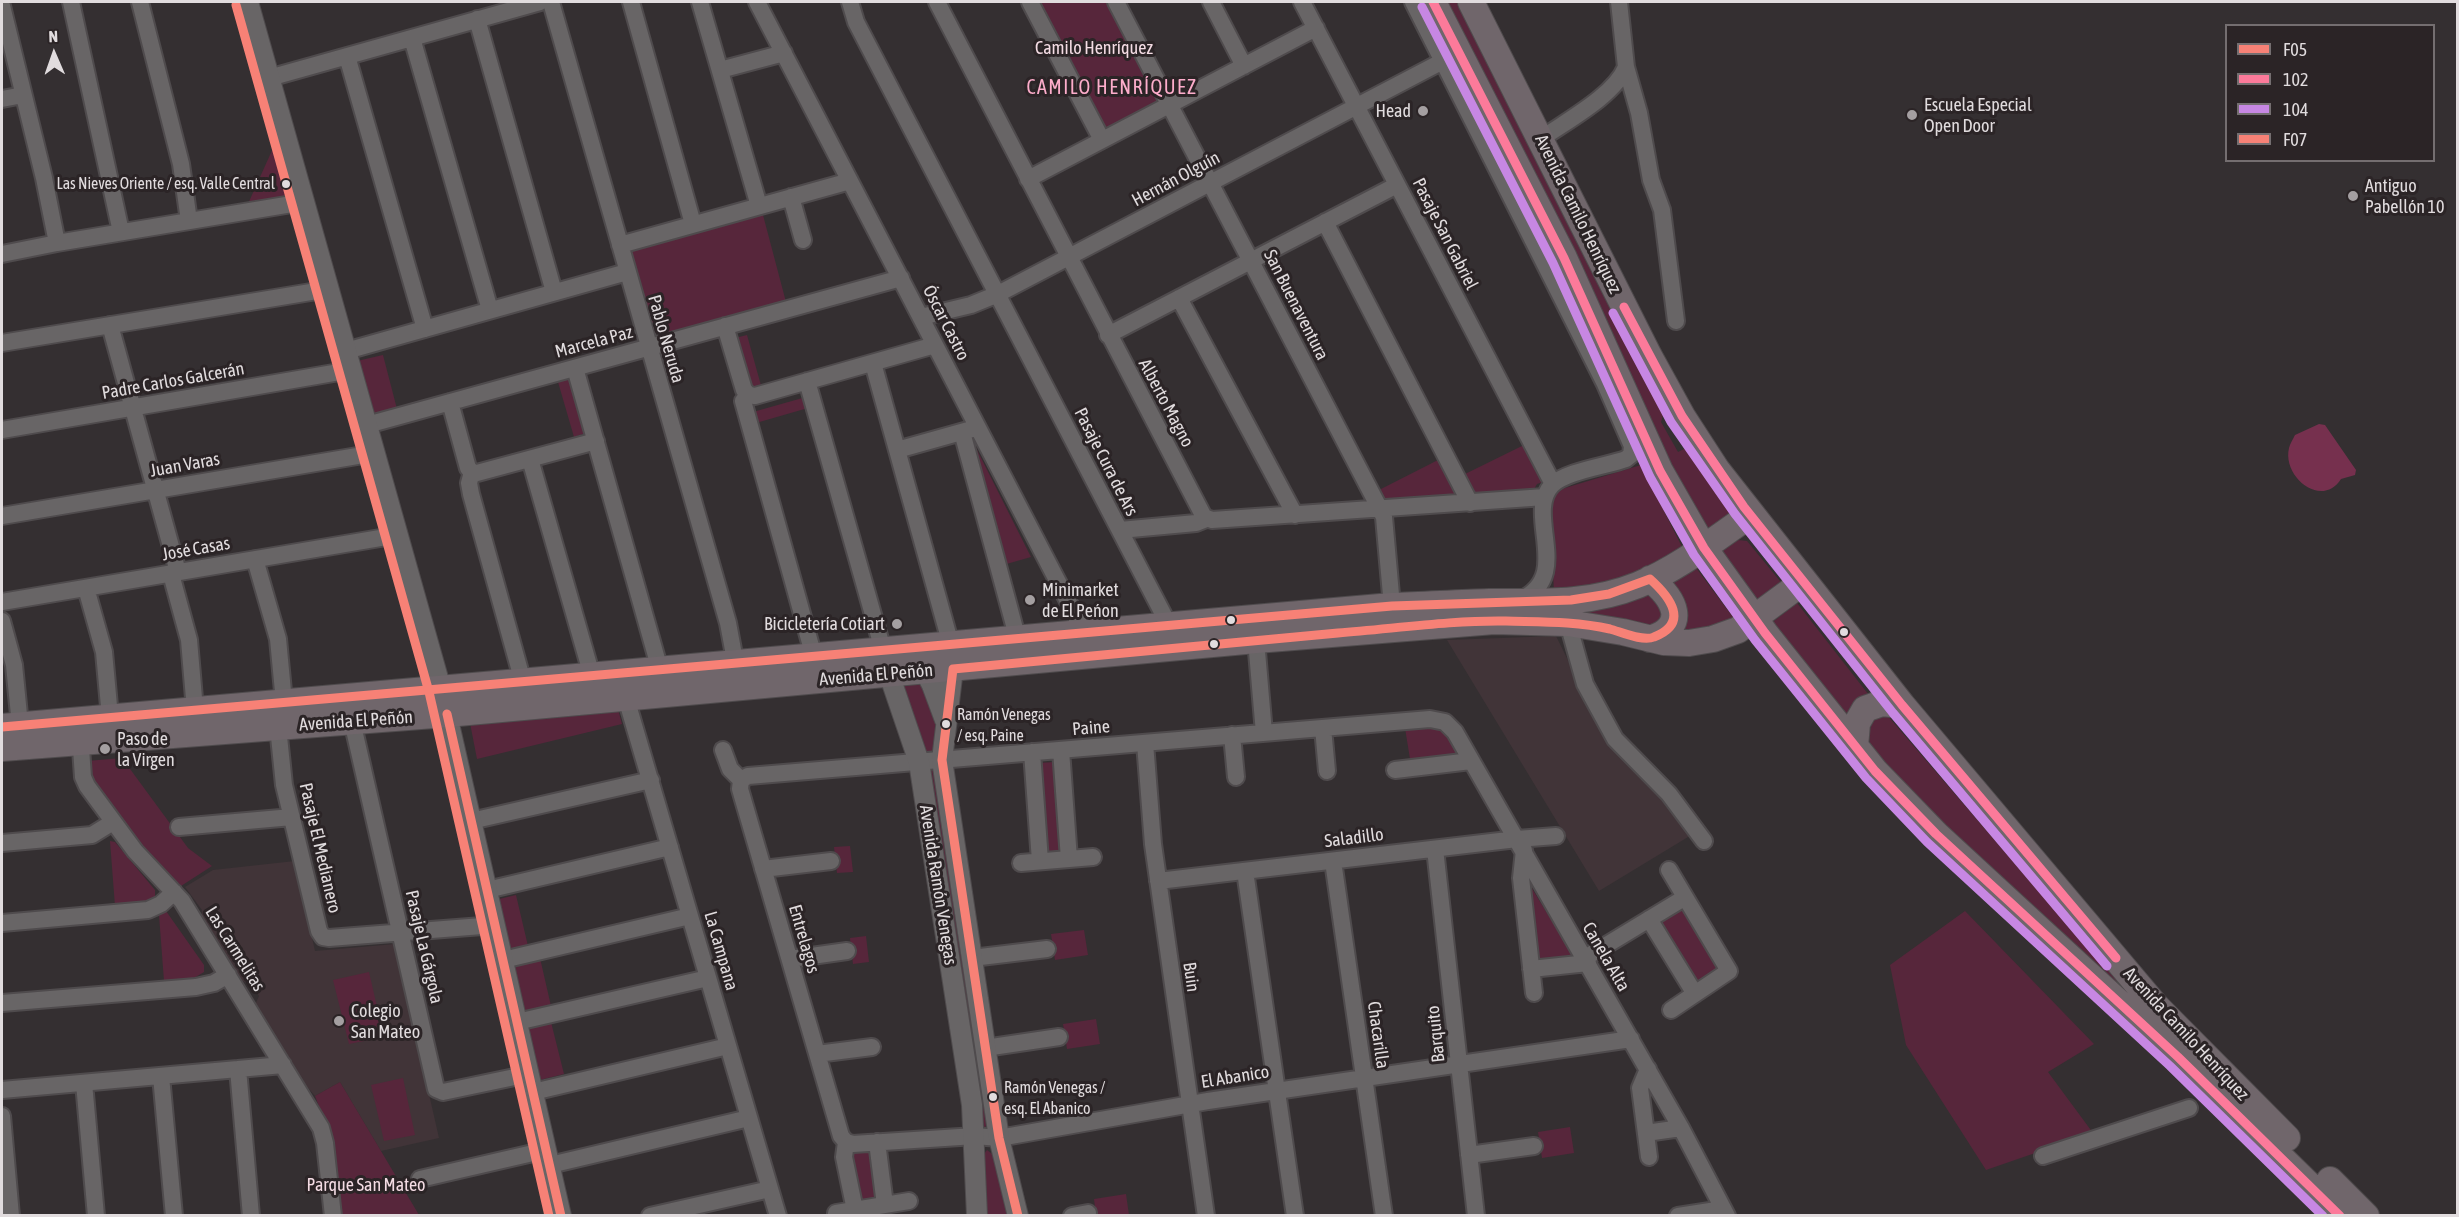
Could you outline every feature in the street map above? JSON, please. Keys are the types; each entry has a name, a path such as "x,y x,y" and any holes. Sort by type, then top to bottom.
{"main road":[{"name":"Avenida Camilo Henríquez","path":"1433,2 1564,258 1648,446 1704,548 1755,620 1875,771 1936,834 2161,1041 2341,1215"},
{"name":"Avenida Camilo Henríquez","path":"1470,2 1666,388 1711,461 1750,514 1902,705 2155,1005 2366,1215"},
{"name":"Avenida El Peñón","path":"11,726 80,731 110,717 194,701 352,721 447,714 626,698 814,657 886,662 925,671 952,657 1018,640 1168,624 1392,606 1579,601 1650,579 1704,548 1750,514"},
{"path":"1650,579 1671,599 1674,612 1669,627 1662,634 1650,639"},
{"name":"Avenida El Peñón","path":"2,748 80,731 279,711 441,689 660,670 738,675 886,662 912,648 952,657 1110,655 1256,640 1494,621 1568,623 1596,626 1678,643 1701,641 1738,630 1755,620 1803,582"},
{"path":"1856,747 1857,723 1865,709 1882,703 1902,705"}],"street":[{"path":"71,2 121,232"},
{"path":"140,2 178,153 189,221"},
{"path":"248,2 441,689 561,1215"},
{"path":"269,78 540,2"},
{"name":"Pablo Neruda","path":"551,2 728,623 738,675"},
{"path":"631,2 693,224"},
{"path":"700,2 759,206"},
{"name":"Óscar Castro","path":"757,2 1085,634 1110,655"},
{"name":"Pasaje Cura de Ars","path":"850,2 856,22 1180,647"},
{"name":"Alberto Magno","path":"937,2 1108,335 1206,519"},
{"path":"1030,2 1102,140"},
{"name":"San Buenaventura","path":"1116,2 1380,510 1385,522 1392,606"},
{"path":"1210,2 1244,66"},
{"name":"Pasaje San Gabriel","path":"1302,2 1397,185 1549,491"},
{"path":"1120,530 1196,523 1206,519 1295,516 1470,503 1549,491 1574,475 1622,461 1631,455 1631,442 1605,384 1413,2"},
{"path":"1619,2 1626,67 1639,113 1651,180 1662,210 1676,321"},
{"path":"2,6 57,243"},
{"path":"477,19 554,292"},
{"path":"1028,179 1316,28"},
{"path":"412,38 490,310"},
{"path":"720,70 784,53"},
{"path":"347,56 425,329"},
{"name":"Hernán Olguín","path":"921,317 972,304 998,294 1443,61"},
{"path":"1541,139 1602,97 1612,88 1626,67"},
{"path":"2,99 23,95"},
{"path":"620,245 850,181"},
{"path":"1108,335 1397,185"},
{"path":"791,197 803,240"},
{"path":"2,254 304,202"},
{"path":"1325,222 1470,503"},
{"name":"Padre Carlos Galcerán","path":"2,430 132,407 349,360 425,329 627,272"},
{"name":"Marcela Paz","path":"367,425 901,278"},
{"path":"2,343 328,289"},
{"path":"1179,298 1295,516"},
{"path":"110,325 175,573 189,640 194,701"},
{"path":"725,326 743,387 749,395 755,396 935,345"},
{"path":"873,363 952,657"},
{"path":"575,368 660,670"},
{"path":"807,381 886,662"},
{"path":"749,395 743,401 814,657"},
{"path":"450,402 468,468 472,472 477,473 596,441"},
{"path":"897,450 978,427"},
{"path":"962,432 1018,640"},
{"name":"Juan Varas","path":"2,516 375,453"},
{"path":"531,459 592,676"},
{"path":"472,472 469,483 471,494 523,682"},
{"path":"1514,603 1533,592 1545,578 1549,491"},
{"name":"José Casas","path":"2,602 398,535"},
{"name":"Pasaje El Medianero","path":"255,559 278,639 279,711 284,785 323,937 495,925"},
{"path":"86,588 104,652 110,717"},
{"path":"1371,631 1386,619 1392,606"},
{"path":"2,621 14,665 11,726"},
{"path":"1568,623 1585,684 1615,739 1669,794 1704,841"},
{"path":"1256,640 1263,733"},
{"name":"Avenida Ramón Venegas","path":"912,648 925,671 945,720"},
{"name":"Avenida Ramón Venegas","path":"952,657 942,760 999,1138 1018,1215"},
{"name":"Avenida Ramón Venegas","path":"886,662 920,762 972,1105 977,1215"},
{"name":"La Campana","path":"626,698 778,1215"},
{"name":"Paine","path":"741,780 748,776 1232,735 1430,719 1445,722"},
{"name":"Pasaje La Gárgola","path":"352,721 438,1091 531,1083"},
{"name":"Canela Alta","path":"1445,722 1452,728 1520,844 1681,1128 1725,1213"},
{"path":"1323,728 1327,771"},
{"name":"Las Carmelitas","path":"80,731 85,782 144,861 186,907 324,1135 333,1215"},
{"path":"1232,735 1236,777"},
{"name":"Buin","path":"1145,743 1158,881 1206,1215"},
{"name":"Entrelagos","path":"723,750 730,769 741,780 739,786 763,870 841,1136 846,1142 844,1157 855,1210"},
{"path":"1061,750 1069,859"},
{"path":"1032,752 1040,861"},
{"path":"1395,770 1471,761"},
{"path":"471,821 651,780"},
{"path":"180,827 292,817"},
{"path":"2,843 92,835 113,822"},
{"name":"Saladillo","path":"1158,881 1435,849 1520,844 1556,836"},
{"path":"1520,844 1521,878 1534,993"},
{"path":"487,890 670,847"},
{"name":"Barquito","path":"1435,849 1476,1215"},
{"path":"1021,863 1093,857"},
{"path":"763,870 831,861"},
{"name":"Chacarilla","path":"1333,861 1384,1215"},
{"path":"1669,870 1729,972 1671,1010"},
{"path":"1245,871 1295,1215"},
{"path":"2,923 148,910 161,904 174,892"},
{"path":"1531,969 1586,961 1684,898"},
{"path":"503,960 690,916"},
{"path":"1649,919 1695,994"},
{"path":"972,958 1047,949"},
{"path":"790,960 847,951"},
{"path":"2,1003 196,987 214,983 228,975"},
{"path":"517,1022 708,978"},
{"path":"985,1048 1059,1037"},
{"name":"El Abanico","path":"846,1142 853,1144 975,1136 999,1138 1276,1091 1631,1040"},
{"path":"531,1083 728,1046"},
{"path":"818,1054 872,1047"},
{"path":"2,1090 283,1065"},
{"path":"238,1069 251,1215"},
{"path":"1648,1069 1640,1088 1649,1157"},
{"path":"161,1076 174,1215"},
{"path":"84,1083 96,1215"},
{"path":"2043,1156 2189,1108"},
{"path":"2,1116 10,1215"},
{"path":"420,1179 548,1158 749,1118"},
{"path":"1646,1133 1681,1128"},
{"path":"877,1142 885,1205"},
{"path":"1469,1155 1534,1146"},
{"path":"650,1215 770,1189"},
{"path":"836,1213 909,1201"},
{"path":"1678,1215 1725,1213"}],"shaded area":[{"path":"2319,424 2325,425 2356,470 2355,475 2341,479 2333,487 2324,491 2305,486 2297,478 2288,459 2289,448 2295,435"},
{"path":"1556,636 1606,737 1651,784 1693,834 1599,891 1447,640"},
{"name":"Colegio San Mateo","path":"295,861 315,951 395,944 439,1138 381,1151 340,1082 315,1096 302,1081 255,1005 259,996 251,984 239,980 202,920 202,910 185,887 213,870"}],"green space":[{"name":"Camilo Henríquez","path":"1033,2 1106,2 1157,100 1155,105 1109,129 1102,128"},
{"path":"1440,2 1459,2 1665,408 1661,422 1678,452 1686,448 1733,513 1704,536"},
{"path":"274,146 287,199 247,206"},
{"path":"763,215 786,302 670,334 652,328 630,249"},
{"path":"747,335 762,389 753,392 735,338"},
{"path":"383,355 397,409 373,416 357,361"},
{"path":"574,377 589,432 574,437 558,382"},
{"path":"806,397 808,408 756,423 753,412"},
{"path":"972,440 1031,557 1003,565"},
{"path":"1524,445 1543,482 1537,484 1533,491 1477,500 1465,474"},
{"path":"1438,460 1460,500 1389,506 1379,490"},
{"path":"1641,465 1685,553 1735,620 1699,635 1555,614 1550,509 1554,496 1565,488"},
{"path":"1738,540 1747,541 1780,581 1781,591 1764,611 1722,551"},
{"path":"1797,603 1872,699 1849,736 1765,628"},
{"path":"923,682 939,735 987,1123 985,1128 982,1122 902,685"},
{"path":"618,709 622,724 477,759 470,723"},
{"path":"1887,715 2034,886 2296,1161 1886,770 1873,751 1870,729 1875,717"},
{"path":"1434,727 1445,734 1457,753 1454,757 1410,759 1405,728"},
{"path":"122,758 188,848 212,866 181,886 146,855 90,778 87,761"},
{"path":"1055,762 1061,852 1044,852 1038,763"},
{"path":"110,841 115,842 155,890 155,897 145,904 115,906"},
{"path":"850,846 853,872 837,873 834,847"},
{"path":"1528,882 1577,962 1536,963"},
{"path":"516,895 528,946 507,951 495,900"},
{"path":"1681,904 1721,969 1695,984 1657,921"},
{"path":"166,911 204,965 204,972 194,978 164,981 159,915"},
{"path":"1965,911 2094,1044 2048,1072 2093,1133 1986,1170 1906,1045 1890,965"},
{"path":"1084,930 1088,955 1055,960 1051,934"},
{"path":"866,936 869,962 853,964 850,938"},
{"path":"540,958 551,1006 524,1013 513,964"},
{"path":"369,972 384,1037 349,1044 333,980"},
{"path":"1096,1019 1100,1044 1067,1049 1063,1024"},
{"path":"551,1022 564,1074 540,1080 528,1028"},
{"path":"403,1078 415,1135 384,1141 371,1085"},
{"name":"Parque San Mateo","path":"340,1082 419,1215 339,1215 331,1137 315,1096"},
{"path":"1570,1127 1574,1153 1542,1158 1538,1132"},
{"path":"987,1150 996,1157 1014,1215 982,1215 981,1158"},
{"path":"873,1151 880,1200 859,1202 851,1153"},
{"path":"1126,1194 1129,1215 1096,1215 1094,1199"}],"transit line":[{"name":"102","path":"1433,2 1564,258 1660,471 1704,548 1765,633 1875,771 1936,834 2178,1057 2340,1216"},
{"name":"F07","path":"236,5 429,692 549,1216"},
{"name":"104","path":"1422,7 1553,263 1650,477 1694,555 1755,640 1866,778 1927,842 2170,1066 2323,1216"},
{"name":"102","path":"1624,307 1682,416 1744,507 1902,705 2116,958"},
{"name":"104","path":"1613,313 1671,422 1735,514 1893,713 2107,966"},
{"name":"F05","path":"2,727 1392,606 1571,600 1609,594 1650,579 1657,586 1670,602 1674,617 1671,625 1665,631 1649,638 1597,626 1571,623 1465,622 953,669 942,760 999,1138 1018,1216"},
{"name":"F05","path":"447,714 561,1216"}],"place":[{"name":"Head","path":"1423,111"},
{"name":"Escuela Especial Open Door","path":"1912,115"},
{"name":"Las Nieves Oriente / esq. Valle Central","path":"286,184"},
{"name":"Antiguo Pabellón 10","path":"2353,196"},
{"name":"Minimarket de El Peńon","path":"1030,600"},
{"name":"Bicicletería Cotiart","path":"897,624"},
{"name":"Ramón Venegas / esq. Paine","path":"946,724"},
{"name":"Paso de la Virgen","path":"105,749"},
{"name":"Colegio San Mateo","path":"339,1021"},
{"name":"Ramón Venegas / esq. El Abanico","path":"993,1097"}],"district":[{"name":"CAMILO HENRÍQUEZ","path":"1112,88"}]}
